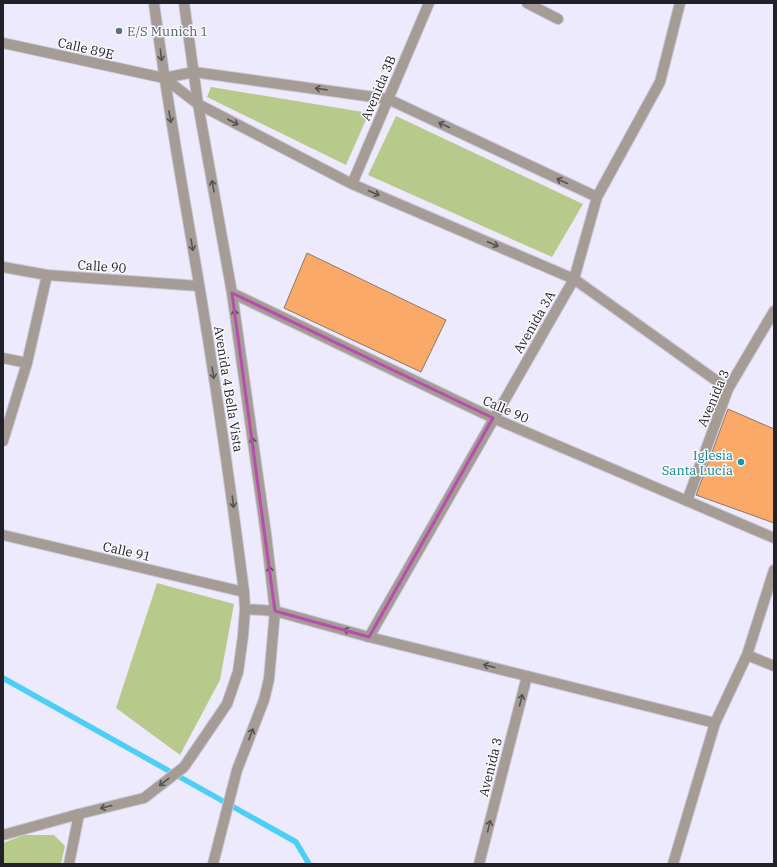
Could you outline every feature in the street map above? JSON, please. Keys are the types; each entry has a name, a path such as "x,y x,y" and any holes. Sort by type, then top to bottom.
{"street":[{"name":"Avenida 4 Bella Vista","path":"79,814 144,798 184,767 227,704 238,672 243,636 245,608 244,592 231,487 164,78 154,3"},
{"name":"Avenida 4 Bella Vista","path":"184,3 198,104 232,294 266,534 275,611 269,679 264,700 236,770 226,816 213,864"},
{"name":"Avenida 3B","path":"352,184 429,3"},
{"path":"527,3 558,19"},
{"name":"Avenida 3A","path":"369,637 493,418 574,279 597,197 660,82 680,3"},
{"name":"Calle 89E","path":"3,43 164,78"},
{"path":"164,78 194,72 388,99 597,197"},
{"path":"164,78 198,104 352,184 574,279 728,389"},
{"name":"Calle 90","path":"3,267 47,275 199,286"},
{"path":"3,441 27,363 47,275"},
{"name":"Calle 90","path":"232,294 493,418 774,538"},
{"name":"Avenida 3","path":"687,501 728,389 774,311"},
{"path":"3,358 27,363"},
{"name":"Calle 91","path":"3,535 244,592"},
{"path":"673,864 715,723 747,656 774,570"},
{"path":"245,608 275,611 369,637 715,723"},
{"path":"747,656 774,666"},
{"name":"Avenida 3","path":"479,864 527,676"},
{"path":"3,835 79,814 69,864"}],"highlighted area":[{"path":"232,293 493,418 369,637 275,611"}],"green space":[{"path":"211,87 369,113 346,165 207,97"},
{"path":"396,116 583,204 552,257 368,175"},
{"path":"157,583 234,604 220,680 180,755 116,708"},
{"path":"24,835 54,835 65,846 61,864 3,864 3,843"}],"building":[{"path":"307,253 446,320 421,372 284,308"},
{"name":"Iglesia Santa Lucía","path":"728,409 774,429 774,523 696,495"}],"waterway":[{"path":"3,678 296,842 309,864"}],"place":[{"name":"E/S Munich 1","path":"119,31"},
{"name":"Iglesia Santa Lucía","path":"741,462"}]}
